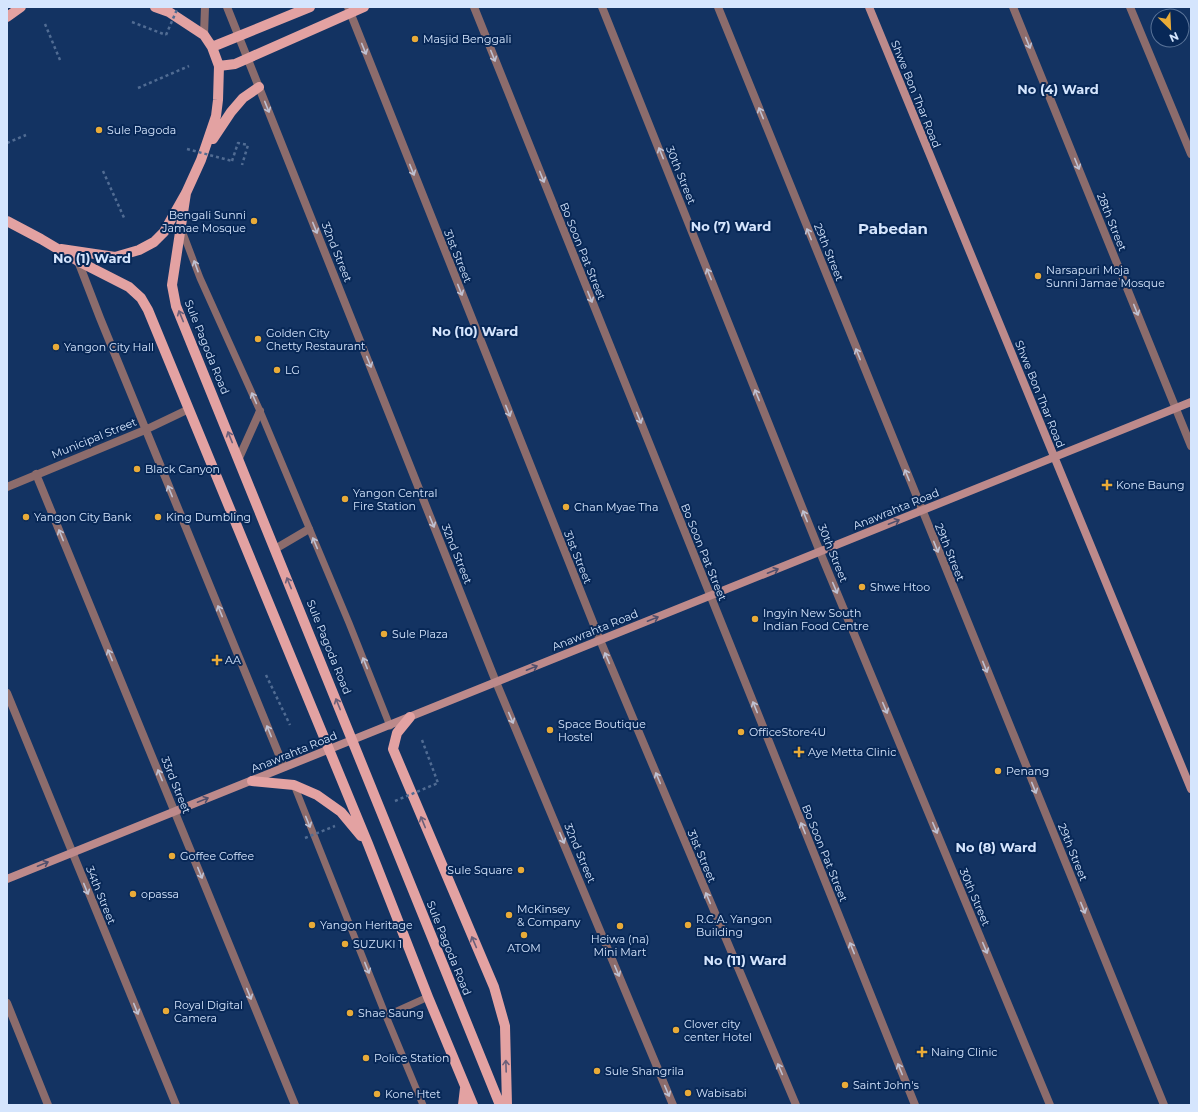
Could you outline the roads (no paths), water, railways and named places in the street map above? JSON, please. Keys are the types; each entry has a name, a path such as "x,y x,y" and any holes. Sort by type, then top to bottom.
{"main road":[{"path":"7,17 21,7"},
{"path":"156,7 169,12 204,35 212,47 219,66 216,116 201,160"},
{"path":"212,47 310,7"},
{"path":"219,66 235,64 349,10 364,7"},
{"name":"Shwe Bon Thar Road","path":"869,7 1191,789"},
{"path":"58,248 115,257 139,250 154,242 164,232 186,193 201,160 230,112 242,98 260,87"},
{"name":"Sule Pagoda Road","path":"186,193 172,285 176,306 276,549 500,1105"},
{"path":"8,223 58,248 78,261 128,287 141,298 148,310 368,844 428,997 473,1105"},
{"name":"Anawrahta Road","path":"7,879 284,767 390,726 1191,402"},
{"path":"410,717 397,733 393,749 494,987 505,1026 507,1105"},
{"path":"252,781 294,786 317,795 341,812 368,844"},
{"path":"463,1105 465,1086"}],"street":[{"path":"204,35 205,7"},
{"name":"32nd Street","path":"227,7 496,682 673,1105"},
{"name":"Bo Soon Pat Street","path":"474,7 915,1105"},
{"name":"30th Street","path":"602,7 820,552 1050,1105"},
{"name":"29th Street","path":"718,7 1164,1105"},
{"name":"28th Street","path":"1013,7 1191,446"},
{"path":"1130,7 1191,154"},
{"name":"31st Street","path":"349,10 600,640 796,1105"},
{"path":"78,261 145,430 284,767"},
{"name":"Municipal Street","path":"7,487 145,430 189,408"},
{"path":"238,458 260,411"},
{"name":"33rd Street","path":"36,474 295,1105"},
{"path":"276,549 309,529"},
{"name":"34th Street","path":"7,693 176,1105"},
{"path":"7,1003 48,1105"}],"lane":[{"path":"180,227 200,278 260,411 349,623 390,726"},
{"path":"294,786 423,1105"},
{"path":"386,1016 428,997"}],"place":[{"name":"Masjid Benggali","path":"415,39"},
{"name":"Sule Pagoda","path":"99,130"},
{"name":"Bengali Sunni Jamae Mosque","path":"254,221"},
{"name":"Narsapuri Moja Sunni Jamae Mosque","path":"1038,276"},
{"name":"Golden City Chetty Restaurant","path":"258,339"},
{"name":"Yangon City Hall","path":"56,347"},
{"name":"LG","path":"277,370"},
{"name":"Black Canyon","path":"137,469"},
{"name":"Kone Baung","path":"1107,485"},
{"name":"Yangon Central Fire Station","path":"345,499"},
{"name":"Chan Myae Tha","path":"566,507"},
{"name":"Yangon City Bank","path":"26,517"},
{"name":"King Dumbling","path":"158,517"},
{"name":"Shwe Htoo","path":"862,587"},
{"name":"Ingyin New South Indian Food Centre","path":"755,619"},
{"name":"Sule Plaza","path":"384,634"},
{"name":"AA","path":"217,660"},
{"name":"Space Boutique Hostel","path":"550,730"},
{"name":"OfficeStore4U","path":"741,732"},
{"name":"Aye Metta Clinic","path":"799,752"},
{"name":"Penang","path":"998,771"},
{"name":"Goffee Coffee","path":"172,856"},
{"name":"Sule Square","path":"521,870"},
{"name":"opassa","path":"133,894"},
{"name":"McKinsey & Company","path":"509,915"},
{"name":"Yangon Heritage","path":"312,925"},
{"name":"R.C.A. Yangon Building","path":"688,925"},
{"name":"Heiwa (na) Mini Mart","path":"620,926"},
{"name":"ATOM","path":"524,935"},
{"name":"SUZUKI 1","path":"345,944"},
{"name":"Royal Digital Camera","path":"166,1011"},
{"name":"Shae Saung","path":"350,1013"},
{"name":"Clover city center Hotel","path":"676,1030"},
{"name":"Naing Clinic","path":"922,1052"},
{"name":"Police Station","path":"366,1058"},
{"name":"Sule Shangrila","path":"597,1071"},
{"name":"Saint John's","path":"845,1085"},
{"name":"Wabisabi","path":"688,1093"},
{"name":"Kone Htet","path":"377,1094"}],"district":[{"name":"No (4) Ward","path":"1058,89"},
{"name":"No (7) Ward","path":"731,226"},
{"name":"Pabedan","path":"893,229"},
{"name":"No (1) Ward","path":"92,258"},
{"name":"No (10) Ward","path":"475,331"},
{"name":"No (8) Ward","path":"996,847"},
{"name":"No (11) Ward","path":"745,960"}]}
